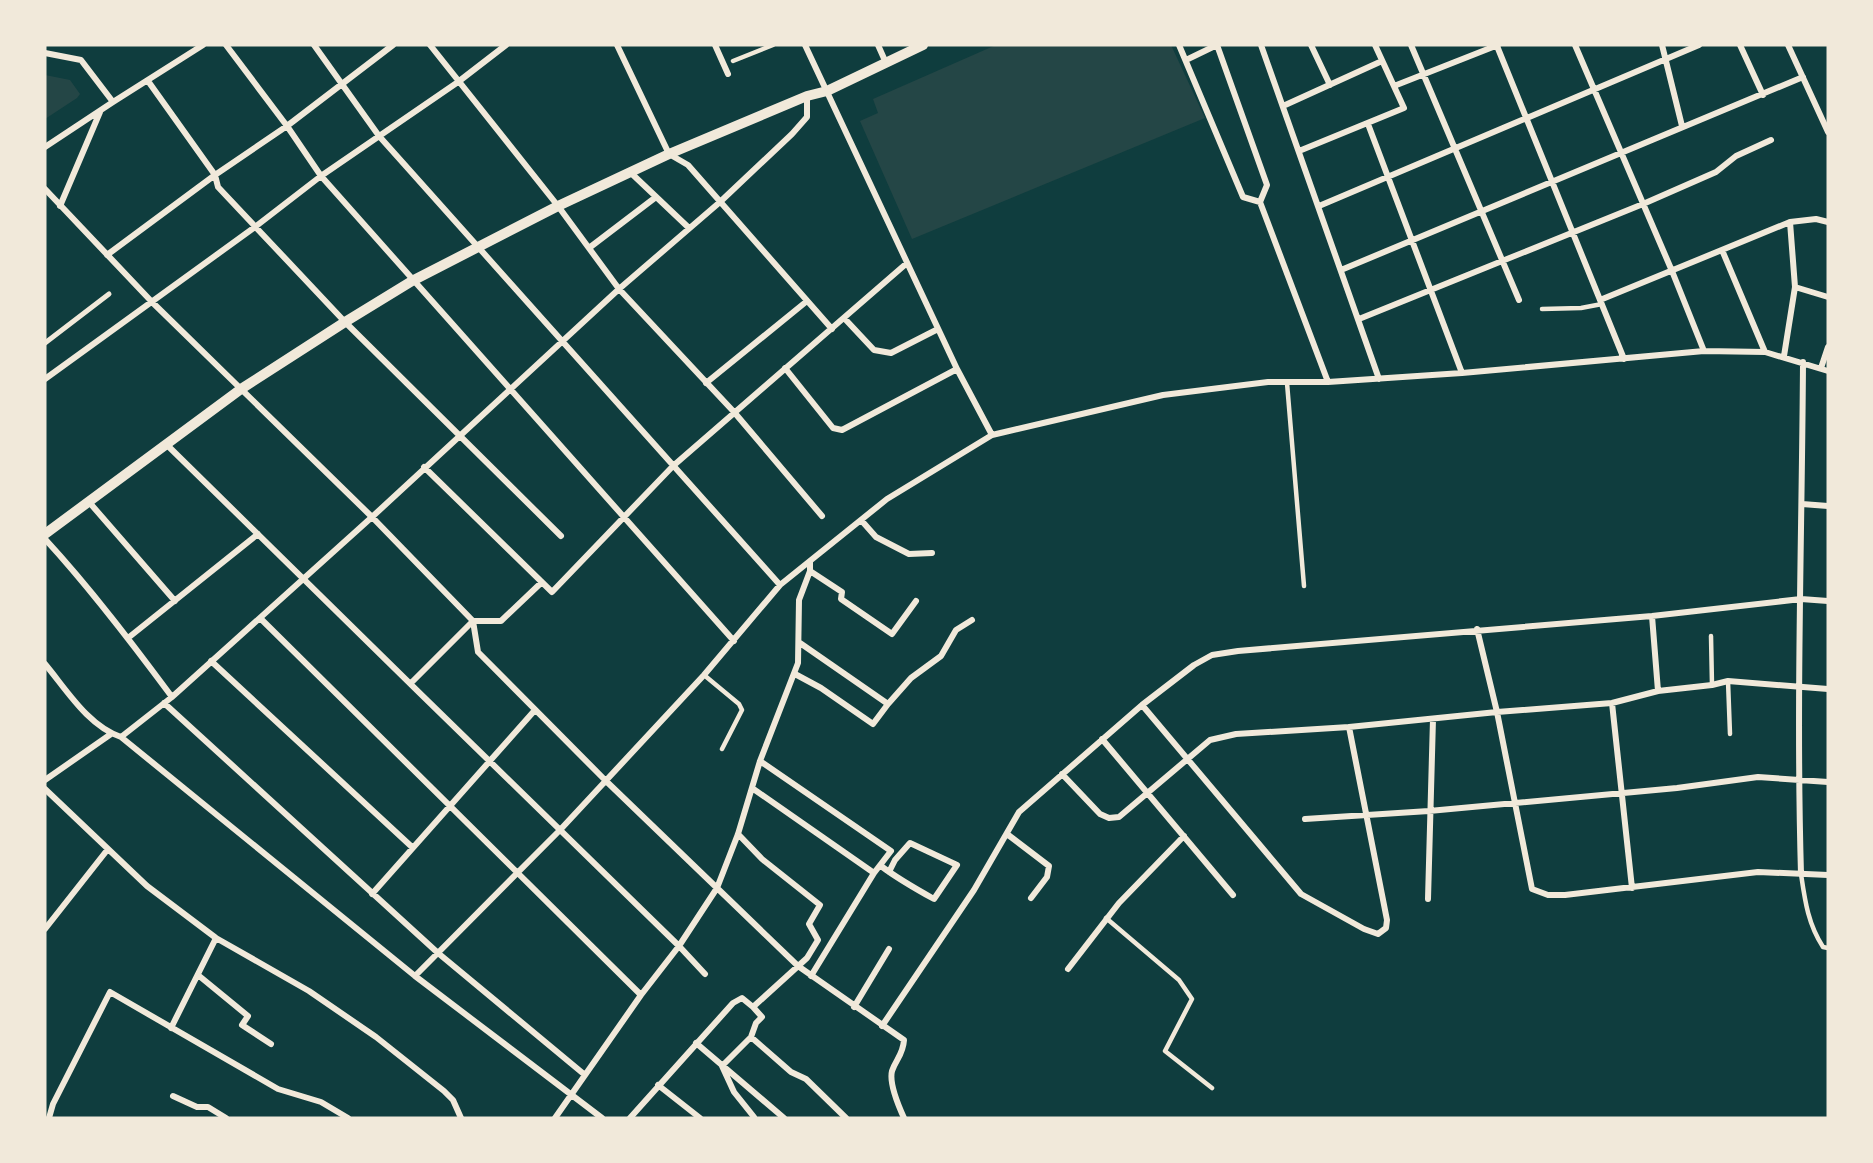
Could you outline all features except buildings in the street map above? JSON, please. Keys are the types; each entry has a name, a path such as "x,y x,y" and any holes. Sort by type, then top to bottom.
{"street":[{"path":"45,147 84,119 100,112 203,45"},
{"path":"226,45 287,126 321,176 734,641"},
{"path":"314,45 379,136 780,585"},
{"path":"108,255 215,175 287,126 393,45"},
{"path":"430,45 558,206 619,289 734,412 822,516"},
{"path":"45,379 255,227 321,176 458,82 506,45"},
{"path":"617,45 669,154 688,165 832,330"},
{"path":"715,45 728,74"},
{"path":"805,45 957,369 992,435"},
{"path":"878,45 886,63"},
{"path":"45,534 241,389 412,281 558,206 669,154 807,96 827,91 923,45"},
{"path":"1179,45 1243,197 1260,202"},
{"path":"1186,60 1217,45 1267,185 1260,202 1329,382"},
{"path":"1261,45 1379,379"},
{"path":"1311,45 1330,85"},
{"path":"1299,151 1404,108 1375,45"},
{"path":"1411,45 1519,300"},
{"path":"1394,86 1498,45 1624,359"},
{"path":"1575,45 1704,351"},
{"path":"1662,45 1682,126"},
{"path":"1319,206 1699,45"},
{"path":"1740,45 1762,95"},
{"path":"1788,45 1828,132"},
{"path":"45,53 81,60 113,102"},
{"path":"1283,106 1382,61"},
{"path":"1341,270 1803,77"},
{"path":"148,81 215,175 218,187 345,322 561,536"},
{"path":"120,737 172,697 372,517 619,289 720,202 807,117 807,96"},
{"path":"60,206 100,112"},
{"path":"1368,124 1462,373"},
{"path":"1359,319 1643,204 1716,171 1736,156 1771,140"},
{"path":"631,172 689,228"},
{"path":"45,189 152,302 372,517 473,621 478,652 606,781 798,966 903,1040 903,1052 891,1072 896,1099 903,1118"},
{"path":"589,248 656,197"},
{"path":"1601,302 1790,222 1816,219 1828,222"},
{"path":"1784,356 1795,286 1790,222"},
{"path":"1722,250 1765,352"},
{"path":"424,467 552,592 674,466 907,263"},
{"path":"1795,286 1828,297"},
{"path":"45,343 109,294"},
{"path":"706,383 807,301"},
{"path":"844,319 874,350 891,353 938,329"},
{"path":"415,976 561,830 704,675 780,585 887,500 992,435 1163,395 1268,382 1379,379 1704,351 1765,352 1824,370 1828,346"},
{"path":"1801,874 1798,780 1803,362"},
{"path":"785,368 833,428 842,430 957,369"},
{"path":"167,445 490,760 705,974"},
{"path":"89,502 175,601"},
{"path":"1802,504 1828,506"},
{"path":"861,520 876,537 909,554 932,553"},
{"path":"128,638 258,534"},
{"path":"45,539 65,560 128,638 172,697"},
{"path":"555,1118 641,995 679,946 717,888 738,834 760,760 795,674 800,644 799,600 810,571 810,562"},
{"path":"810,571 842,592 841,599 892,634 916,601"},
{"path":"411,683 473,621 501,621 542,582"},
{"path":"882,1026 974,890 1019,812 1142,705 1194,665 1212,655 1652,616 1801,599 1828,601"},
{"path":"1652,616 1658,691"},
{"path":"260,618 641,995"},
{"path":"795,674 821,688 873,724 910,678 940,656 956,630 972,620"},
{"path":"1477,630 1497,712 1532,889 1548,895 1632,888 1758,872 1828,875"},
{"path":"800,644 888,704"},
{"path":"211,661 412,847"},
{"path":"45,664 93,721 111,734 120,737 415,976 602,1118"},
{"path":"1062,774 1100,814 1109,818 1119,817 1210,740 1236,734 1349,727 1612,702 1658,691 1728,681 1828,689"},
{"path":"1612,702 1632,888"},
{"path":"164,704 438,953 585,1075"},
{"path":"1142,705 1301,894 1364,929 1378,934 1386,928 1387,920 1349,727"},
{"path":"372,894 535,710"},
{"path":"1428,899 1433,719"},
{"path":"45,780 111,734"},
{"path":"1102,739 1233,895"},
{"path":"760,760 891,851 874,873 812,976"},
{"path":"1305,819 1429,811 1677,788 1758,777 1828,782"},
{"path":"752,788 874,873"},
{"path":"45,789 147,886 216,938 309,992 376,1037 444,1091 453,1100 461,1118"},
{"path":"738,834 762,859 820,905 809,924 818,940 807,958 753,1007"},
{"path":"1007,834 1049,866 1047,877 1031,898"},
{"path":"1068,969 1119,903 1184,836"},
{"path":"881,866 889,872 934,899 957,866 910,843 895,860 889,872"},
{"path":"45,929 108,849"},
{"path":"171,1028 216,938"},
{"path":"854,1006 889,949"},
{"path":"198,975 248,1016 242,1025 271,1044"},
{"path":"49,1118 53,1104 110,992 278,1089 321,1102 348,1118"},
{"path":"630,1118 733,1003 742,998 762,1017 756,1023 751,1037 722,1066"},
{"path":"751,1037 791,1071 806,1079 846,1118"},
{"path":"696,1043 784,1118"},
{"path":"722,1066 734,1092 754,1117"},
{"path":"658,1085 700,1118"},
{"path":"173,1096 197,1107 208,1107 226,1118"},
{"path":"45,1101 53,1104"}],"lane":[{"path":"734,61 773,45"},
{"path":"1542,309 1581,308 1601,302"},
{"path":"1287,383 1304,586"},
{"path":"1711,636 1712,685"},
{"path":"704,675 739,704 742,710 722,749"},
{"path":"1728,681 1730,734"},
{"path":"1801,874 1805,906 1813,932 1823,947 1828,948"},
{"path":"1106,918 1179,980 1192,999 1165,1052 1212,1088"}],"shaded area":[{"path":"996,45 1171,45 1205,118 912,239 860,121 878,113 873,99"},
{"path":"45,75 70,80 80,94 45,119"}]}
